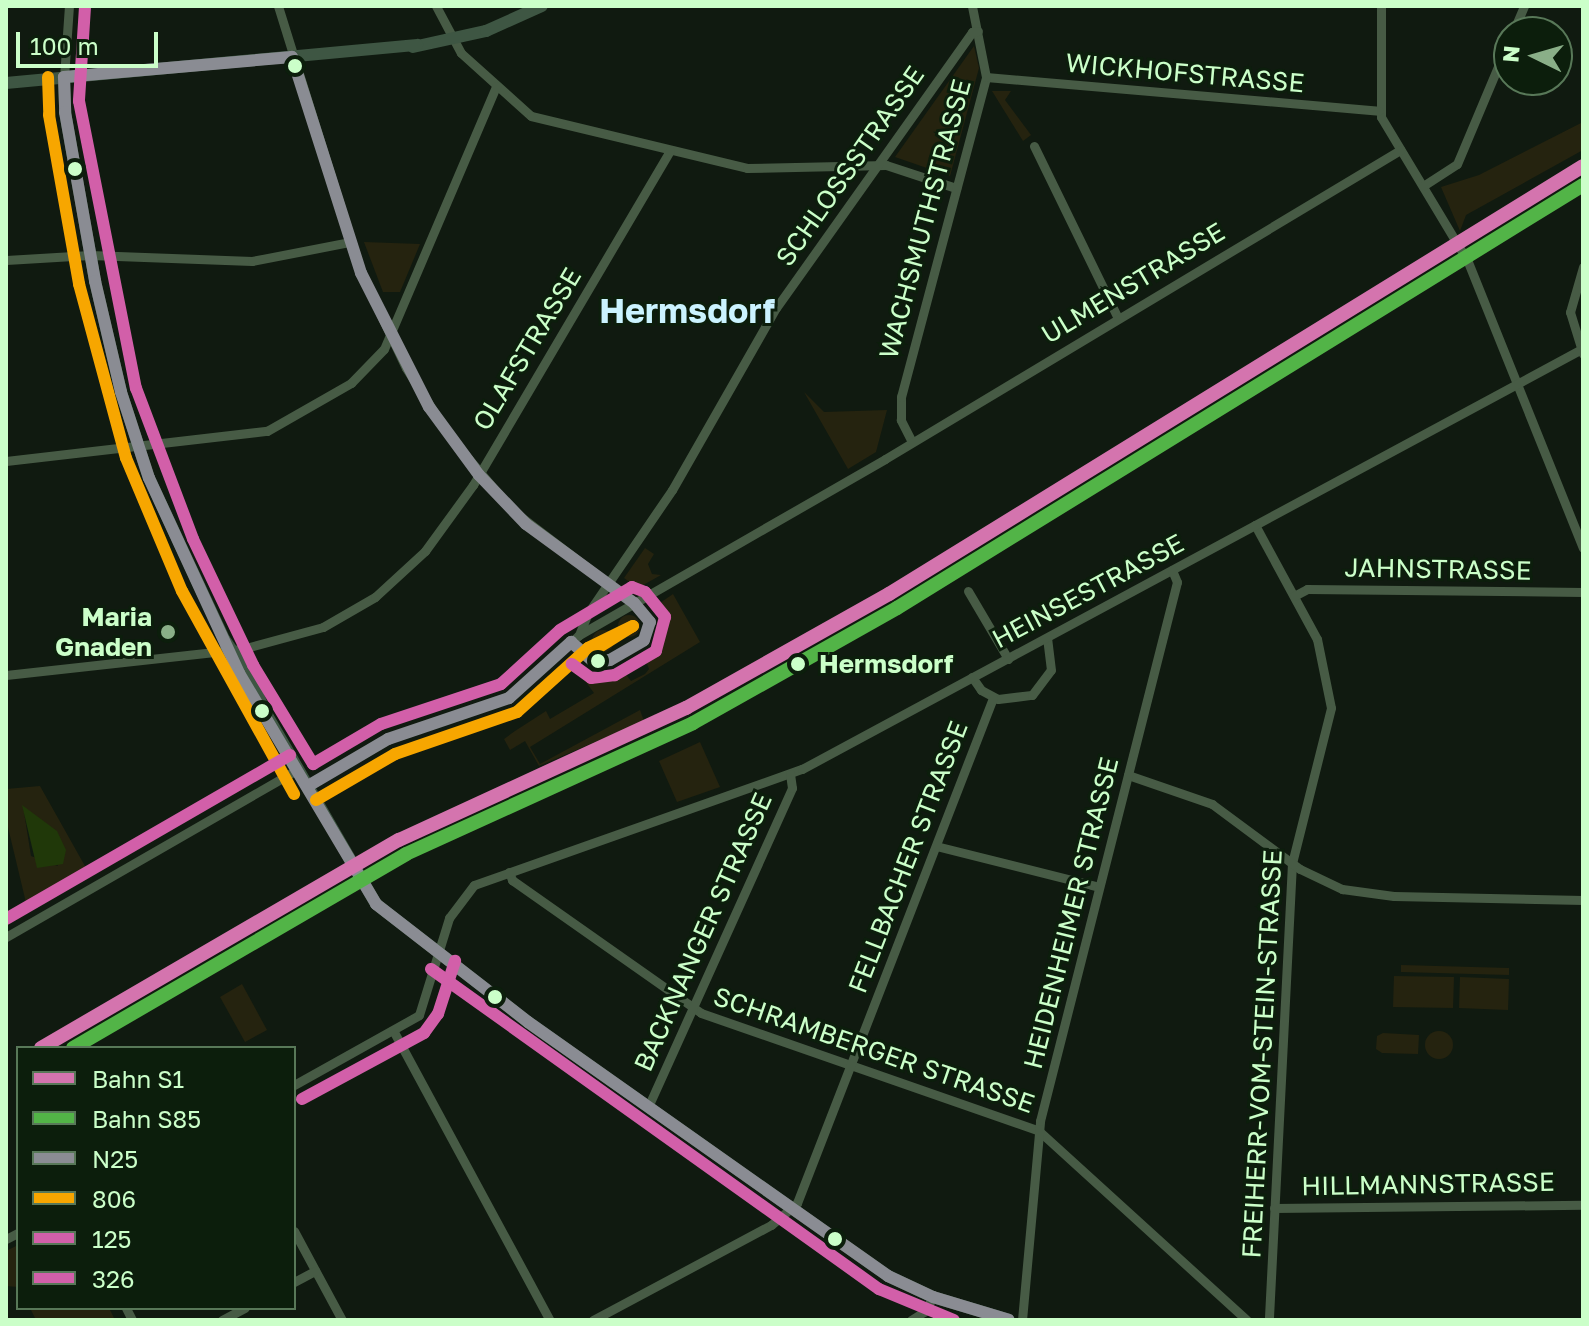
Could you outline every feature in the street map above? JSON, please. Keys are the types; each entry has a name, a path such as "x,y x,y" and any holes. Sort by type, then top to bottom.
{"main road":[{"path":"6,83 383,48 401,51 417,45 450,41 542,6"},
{"path":"64,77 63,102 90,255 138,444 178,545 234,656 249,674 253,690 376,904 440,956 790,1209 888,1276 933,1297 1009,1320"}],"street":[{"path":"64,77 69,6"},
{"path":"278,6 350,242 389,336 429,407 479,475 526,524 634,603"},
{"path":"436,6 450,41 531,116 750,169 876,165 956,188"},
{"name":"WACHSMUTHSTRASSE","path":"912,442 901,420 901,397 986,77 972,6"},
{"path":"1381,6 1379,111 1468,262 1583,548"},
{"name":"SCHLOSSSTRASSE","path":"308,786 388,739 509,698 579,635 607,584 672,490 776,308 972,32 978,31"},
{"name":"WICKHOFSTRASSE","path":"986,77 1379,111"},
{"path":"1424,188 1457,164 1493,78"},
{"path":"6,461 138,444 238,436 290,421 351,383 384,349 496,86"},
{"path":"1034,146 1118,318"},
{"name":"ULMENSTRASSE","path":"579,635 889,457 1400,150"},
{"name":"OLAFSTRASSE","path":"6,675 234,656 323,627 375,597 425,551 479,475 670,151"},
{"path":"6,260 90,255 252,261 350,242"},
{"path":"1582,352 1570,312 1583,267"},
{"name":"HEINSESTRASSE","path":"296,1084 394,1032 419,1015 458,899 474,885 790,774 1047,638 1517,381 1582,352"},
{"name":"FREIHERR-VOM-STEIN-STRASSE","path":"1255,525 1321,651 1331,708 1292,863 1269,1320"},
{"name":"HEIDENHEIMER STRASSE","path":"1022,1320 1039,1131 1177,582 1172,570"},
{"name":"JAHNSTRASSE","path":"1294,596 1307,589 1583,592"},
{"path":"968,591 1008,659"},
{"path":"972,677 993,698 1013,701 1038,690 1053,661 1047,638"},
{"name":"FELLBACHER STRASSE","path":"790,1209 851,1063 993,698"},
{"path":"6,937 298,769"},
{"name":"BACKNANGER STRASSE","path":"648,1107 792,788 790,774"},
{"path":"1128,775 1212,804 1292,863 1327,884 1374,894 1583,900"},
{"path":"936,846 1099,887"},
{"name":"SCHRAMBERGER STRASSE","path":"509,872 512,880 693,1009 1039,1131 1247,1320"},
{"path":"394,1032 550,1320"},
{"name":"HILLMANNSTRASSE","path":"1274,1208 1583,1205"},
{"path":"593,1320 790,1209"},
{"path":"296,1235 342,1320"},
{"path":"296,1281 315,1271"},
{"path":"911,1320 924,1312 933,1297"},
{"path":"222,1320 241,1310"}],"shaded area":[{"path":"974,46 979,68 950,176 895,157"},
{"path":"992,91 1011,91 1005,100 1031,135 1023,141"},
{"path":"1583,122 1583,150 1466,215 1460,231 1441,187 1479,175"},
{"path":"364,242 420,244 400,292 383,292"},
{"path":"804,392 824,412 887,410 876,452 848,469"},
{"path":"645,548 654,554 648,564 652,574 661,575 638,588 624,578"},
{"path":"673,594 700,642 530,747 540,764 640,710 644,721 539,766 525,741 510,750 504,739 515,731 546,711 550,719 594,693 573,665 597,680 624,672 631,681 645,674 649,669 646,661 666,630 657,605"},
{"path":"629,615 637,618 640,626 637,634 629,637 621,634 618,626 621,618"},
{"path":"599,630 607,630 614,641 607,652 599,652 592,645 592,637"},
{"path":"700,742 720,787 677,802 659,761"},
{"path":"40,786 90,875 28,911 6,819 6,789","holes":["23,806 58,866 31,856"]},
{"path":"22,805 57,831 66,850 63,864 37,868"},
{"path":"1401,965 1509,968 1509,975 1401,972"},
{"path":"1394,976 1454,977 1453,1008 1393,1007"},
{"path":"1460,977 1509,979 1508,1010 1459,1008"},
{"path":"242,984 267,1030 245,1042 220,997"},
{"path":"1439,1031 1449,1035 1453,1045 1449,1055 1439,1059 1429,1055 1425,1045 1429,1035"},
{"path":"1383,1033 1419,1035 1418,1054 1382,1053 1376,1049 1377,1036"},
{"path":"16,1246 16,1287 6,1286 6,1251"},
{"path":"31,1310 110,1310 115,1320 36,1320"}],"rail line":[{"name":"S1","path":"44,1046 399,840 686,708 889,594 1583,166"},
{"name":"S85","path":"76,1046 406,854 693,723 897,608 1583,185"}],"transit line":[{"name":"326","path":"85,7 79,101 136,388 193,539 253,665 313,764 381,724 501,684 559,631"},
{"name":"N25","path":"308,786 388,739 509,698 571,642 594,662 610,660 644,640 650,622 634,603 526,524 479,475 429,407 361,273 292,57 64,77 65,112 95,281 121,392 149,478 239,673 376,904 528,1022 888,1276 933,1297 1009,1320"},
{"name":"806","path":"48,77 49,115 79,284 126,458 182,591 294,794"},
{"name":"326","path":"560,630 632,587 645,592 665,617 656,651 615,675 591,678 572,664"},
{"name":"806","path":"316,800 395,754 517,712 588,648 633,626 599,647"},
{"name":"326","path":"6,919 290,755"},
{"name":"125","path":"302,1099 424,1033 438,1014 455,961"},
{"name":"125","path":"431,969 879,1289 954,1320"}],"place":[{"name":"Maria Gnaden","path":"168,632"},
{"name":"Hermsdorf","path":"798,664"}],"district":[{"name":"Hermsdorf","path":"687,311"}]}
